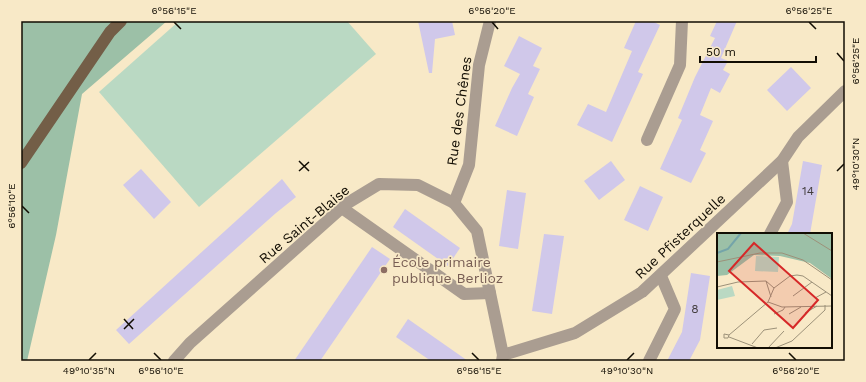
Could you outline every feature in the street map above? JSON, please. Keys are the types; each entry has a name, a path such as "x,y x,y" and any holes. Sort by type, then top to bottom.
{"main road":[{"path":"21,163 110,32 121,21"}],"street":[{"name":"Rue des Chênes","path":"454,203 469,165 479,65 490,21"},
{"path":"647,140 680,65 682,21"},
{"name":"Rue Pfisterquelle","path":"502,358 575,333 642,292 661,276 782,161 798,138 845,91"},
{"path":"771,233 787,202 782,161"},
{"name":"Rue Saint-Blaise","path":"174,361 190,343 342,208 379,184 418,185 454,203 477,231 502,358"},
{"path":"342,208 464,294 490,293"},
{"path":"648,361 675,309 661,276"}],"green space":[{"path":"21,21 167,21 82,94 56,235 27,361 21,361"},
{"path":"179,21 347,21 376,54 199,207 99,92"}],"building":[{"path":"418,21 452,21 455,35 435,39 432,73 429,73"},
{"path":"636,21 652,21 660,25 638,72 643,74 612,142 577,125 588,104 606,112 632,51 624,48"},
{"path":"717,21 737,21 721,58 728,61 723,70 730,74 720,93 711,88 700,115 713,121 700,150 706,153 691,183 660,169 682,120 678,118 695,77 715,38 710,36"},
{"path":"519,36 542,48 533,66 540,69 528,94 534,97 517,136 495,126 520,74 504,66"},
{"path":"791,67 811,88 787,111 767,90"},
{"path":"611,161 625,180 599,200 584,181"},
{"path":"803,161 822,165 810,233 788,233 792,224"},
{"path":"141,169 171,202 154,219 123,185"},
{"path":"282,179 296,197 276,213 129,344 116,330"},
{"path":"640,186 663,197 648,231 624,220"},
{"path":"507,190 526,193 518,249 499,246"},
{"path":"405,209 460,248 448,266 393,227"},
{"path":"544,234 564,236 552,314 532,311"},
{"path":"372,247 390,259 320,361 294,361"},
{"path":"691,273 710,276 700,340 689,361 667,361 682,332"},
{"path":"408,319 468,361 431,361 396,337"}],"place":[{"name":"École primaire publique Berlioz","path":"384,270"}]}
